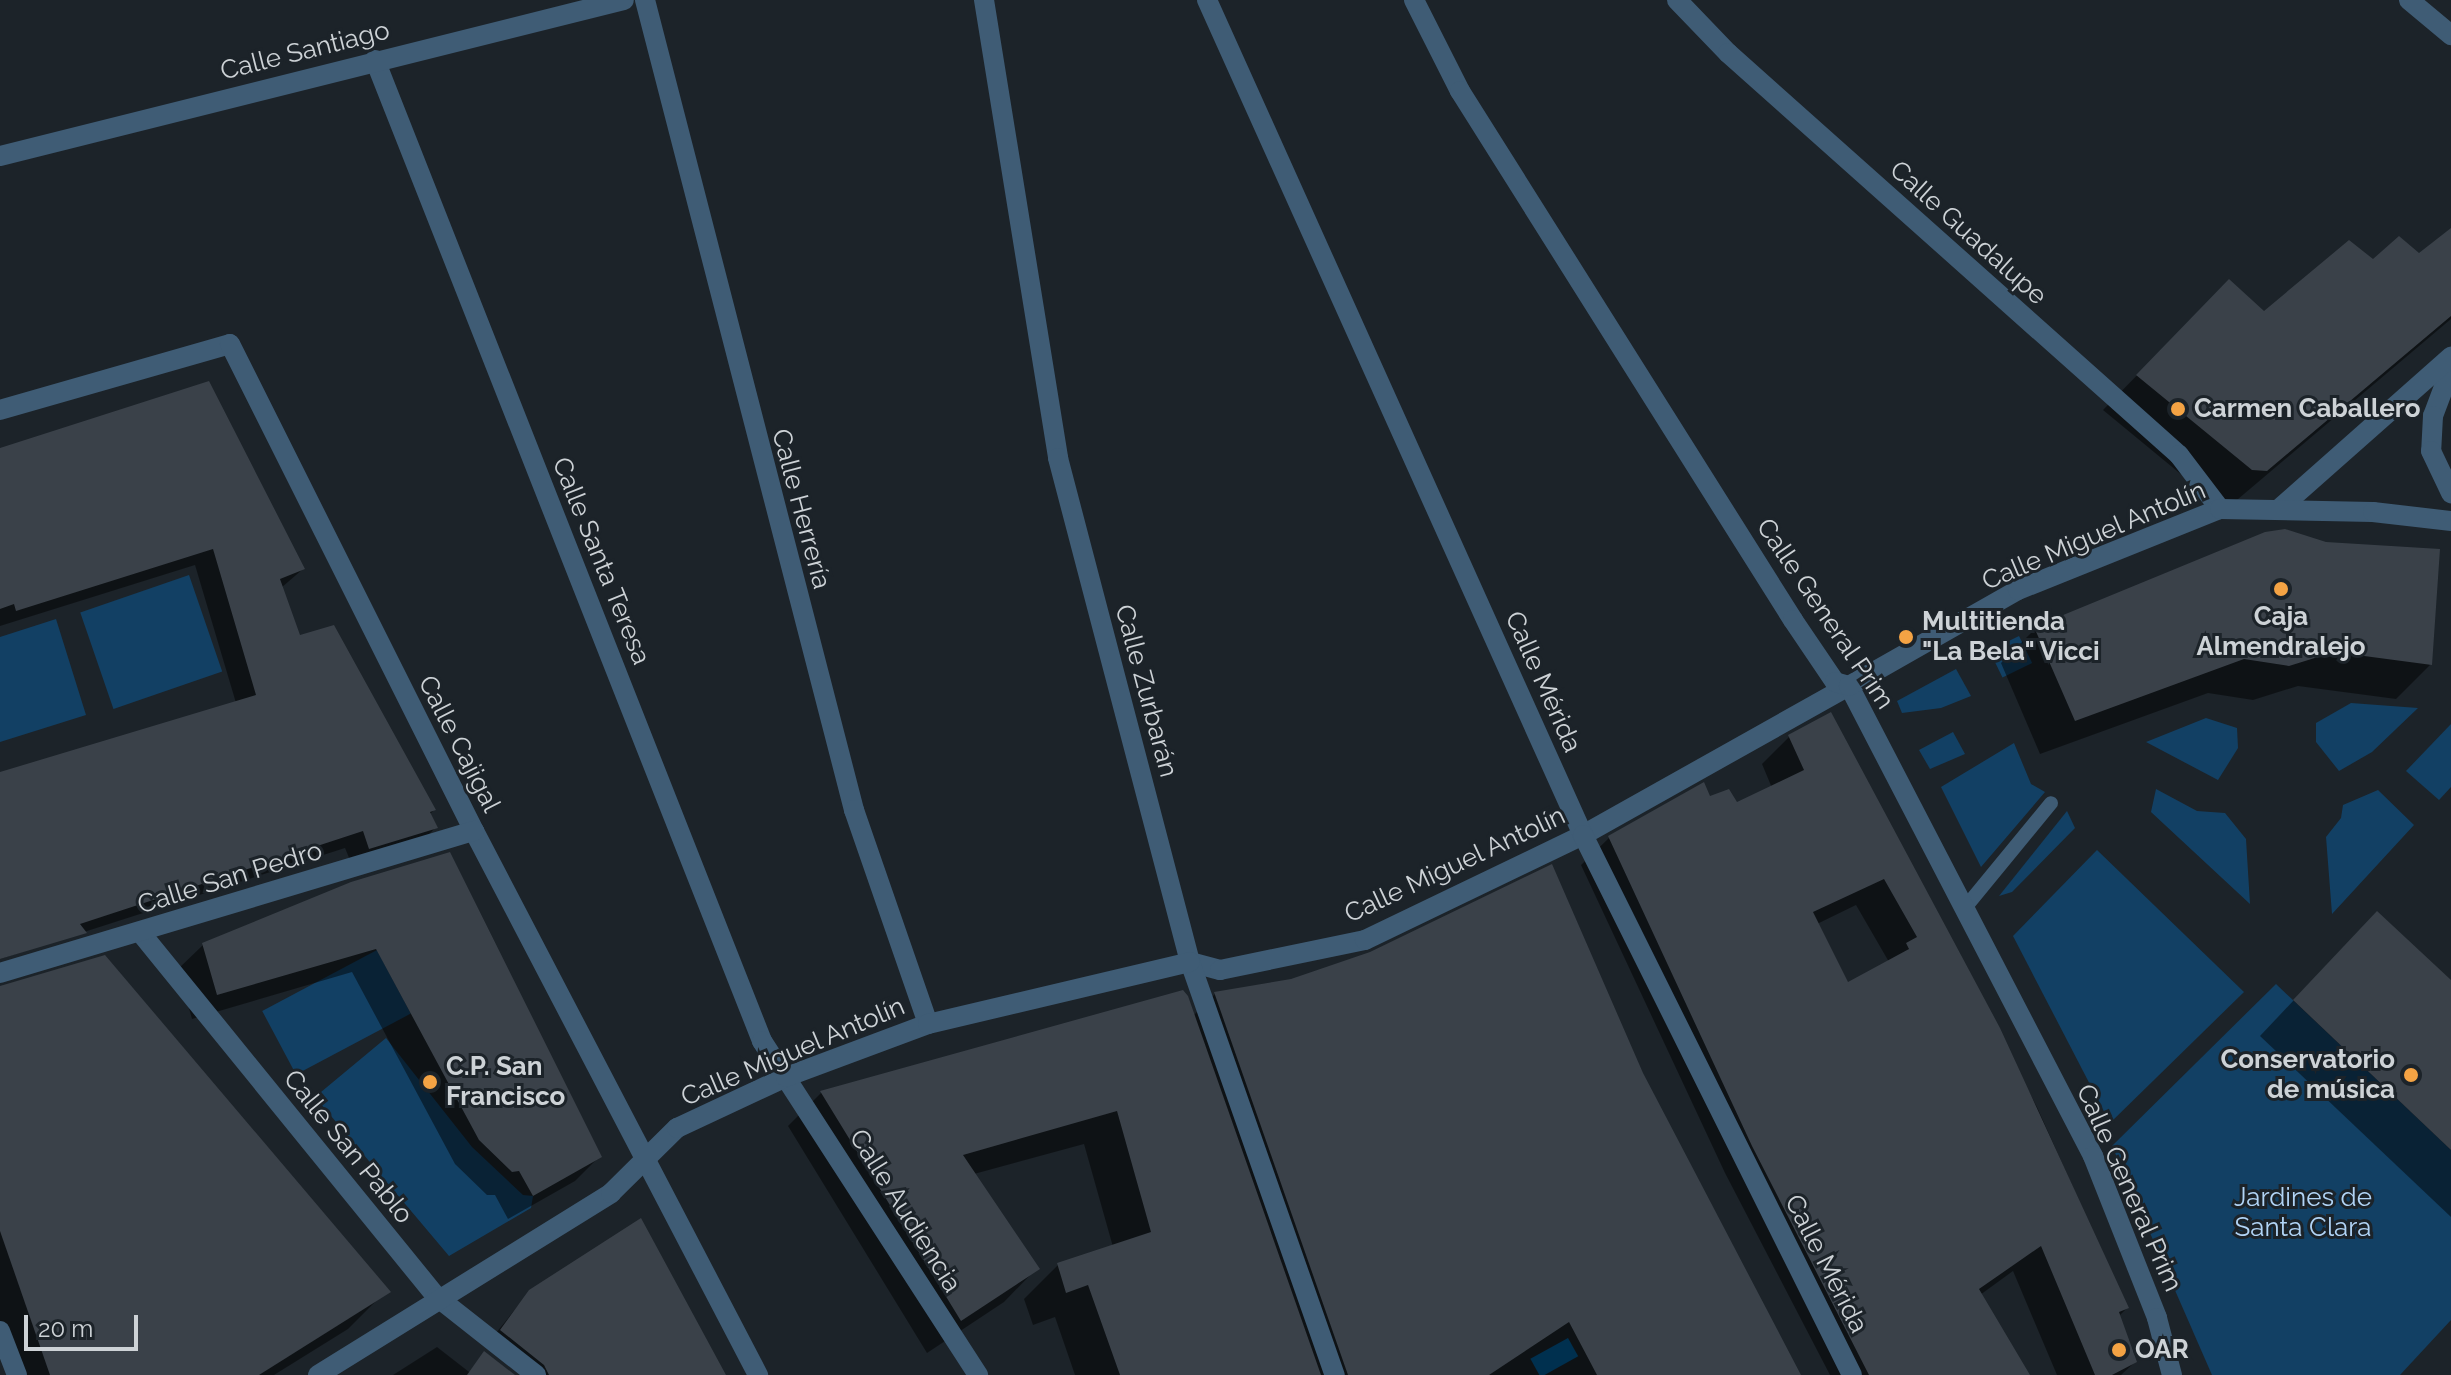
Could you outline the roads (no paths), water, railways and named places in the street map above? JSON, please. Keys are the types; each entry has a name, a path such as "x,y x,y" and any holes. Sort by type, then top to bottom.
{"street":[{"name":"Calle Santiago","path":"0,156 624,0"},
{"name":"Calle Herrería","path":"645,0 854,810 928,1024"},
{"name":"Calle Mérida","path":"1207,0 1583,835 1852,1375"},
{"name":"Calle General Prim","path":"1414,0 1460,91 1793,620 1835,682 1849,686 2093,1156 2157,1318 2170,1374"},
{"name":"Calle Guadalupe","path":"1677,0 1728,53 2179,455 2220,509"},
{"path":"2409,0 2451,35"},
{"name":"Calle Zurbarán","path":"988,3 1058,458 1190,962 1335,1375"},
{"name":"Calle Santa Teresa","path":"375,60 762,1041 786,1077"},
{"name":"Calle Cajigal","path":"0,410 230,344 474,831 758,1375"},
{"path":"2279,509 2451,357"},
{"path":"2451,368 2433,416 2431,451 2451,493"},
{"name":"Calle Miguel Antolín","path":"318,1375 437,1297 611,1193 677,1128 786,1077 928,1024 1190,962 1220,970 1365,940 1583,835 2018,590 2220,509 2279,509 2451,521"},
{"name":"Calle San Pedro","path":"0,973 474,831"},
{"name":"Calle San Pablo","path":"140,932 437,1297 536,1375"},
{"name":"Calle Audiencia","path":"786,1077 978,1375"},
{"path":"0,1331 17,1375"}],"lane":[{"path":"1964,909 2051,803"}],"place":[{"name":"Carmen Caballero","path":"2178,409"},
{"name":"Caja Almendralejo","path":"2281,589"},
{"name":"Multitienda \"La Bela\" Vicci","path":"1906,637"},
{"name":"Conservatorio de música","path":"2411,1075"},
{"name":"C.P. San Francisco","path":"430,1082"},
{"name":"OAR","path":"2119,1350"}],"park label":[{"name":"Jardines de Santa Clara","path":"2303,1213"}]}
